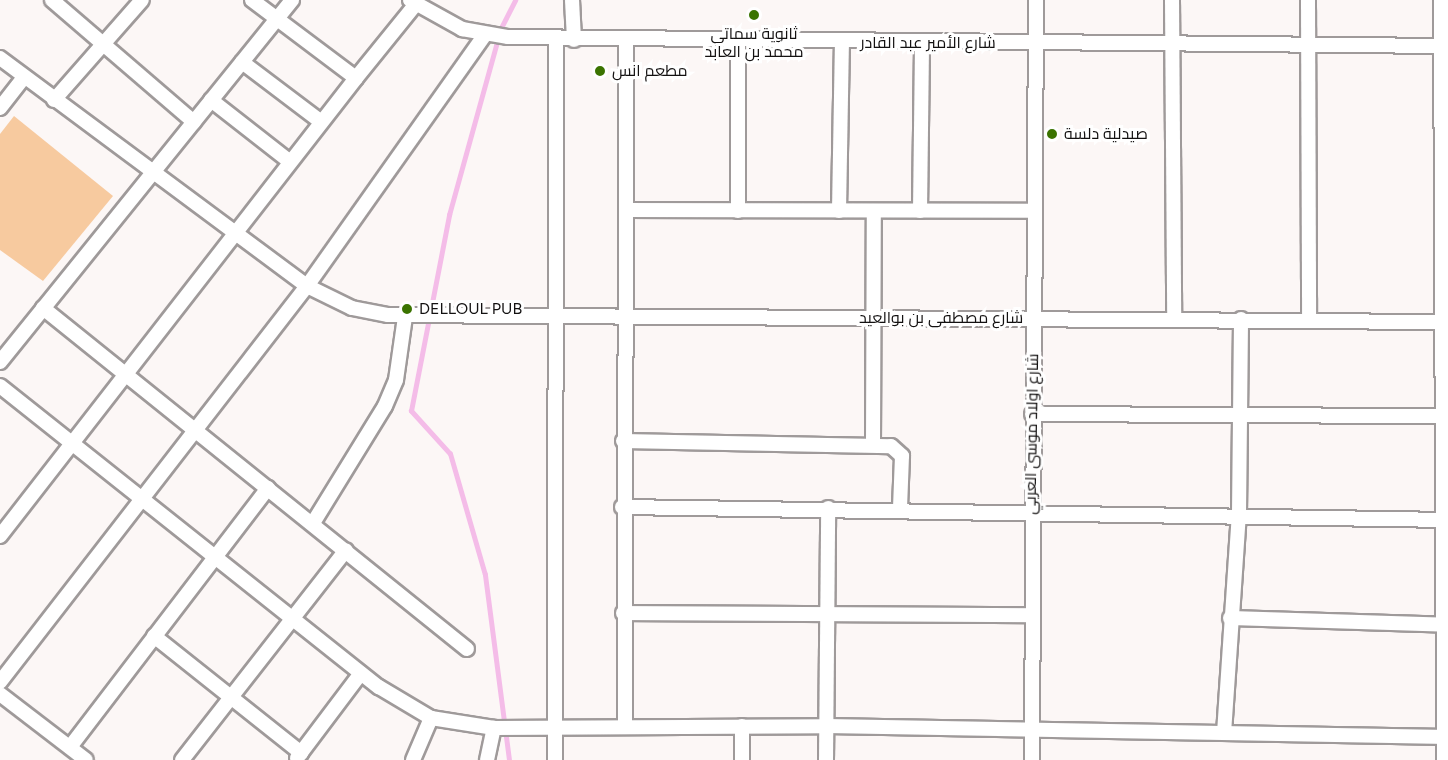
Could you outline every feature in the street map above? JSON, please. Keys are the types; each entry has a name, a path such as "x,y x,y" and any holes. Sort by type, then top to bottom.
{"street":[{"path":"52,0 194,122"},
{"path":"54,100 142,0"},
{"path":"252,0 356,78"},
{"path":"0,362 292,0"},
{"path":"572,0 574,40"},
{"name":"شارع اولاد موسى العربي","path":"1032,760 1030,511 1036,0"},
{"path":"1172,0 1174,317"},
{"path":"1308,0 1309,320"},
{"path":"1441,0 1444,46 1446,737 1444,760"},
{"path":"0,536 232,233 356,78 412,2"},
{"name":"شارع الأمير عبد القادر","path":"412,2 495,36 574,40 738,43 1036,43 1308,48 1444,46"},
{"path":"0,682 142,498 198,431 495,36"},
{"path":"555,760 556,39"},
{"path":"625,726 622,507 627,210 626,41"},
{"path":"738,43 738,211"},
{"path":"839,211 842,43"},
{"path":"920,211 922,43"},
{"name":"شارع مصطفى بن بوالعيد","path":"0,58 232,233 307,286 352,308 405,317 434,318 1174,317 1444,322"},
{"path":"242,62 320,122"},
{"path":"0,108 24,77"},
{"path":"212,100 289,161"},
{"path":"627,210 1033,212"},
{"path":"873,445 874,211"},
{"path":"44,308 467,649"},
{"path":"313,524 385,406 396,380 405,317"},
{"path":"1224,733 1230,618 1239,513 1241,319"},
{"path":"0,386 361,673 431,718 494,728 554,725 826,726 1446,737"},
{"path":"1032,414 1445,416"},
{"path":"623,441 891,446 902,456 900,509"},
{"path":"70,747 268,488"},
{"path":"622,507 1239,513 1445,520"},
{"path":"826,760 828,508"},
{"path":"182,760 346,550"},
{"path":"623,613 1032,615"},
{"path":"1230,618 1445,625"},
{"path":"154,636 232,695 299,757 361,673"},
{"path":"0,694 85,760"},
{"path":"413,760 431,718"},
{"path":"742,726 742,760"},
{"path":"487,760 494,728"}],"shaded area":[{"path":"14,116 113,196 43,281 0,250 0,134"}],"waterway":[{"path":"509,760 485,575 450,454 411,411 449,215 501,28 515,0"}],"place":[{"name":"ثانوية سماتي محمد بن العابد","path":"754,15"},
{"name":"مطعم انس","path":"600,71"},
{"name":"صيدلية دلسة","path":"1052,134"},
{"name":"DELLOUL PUB","path":"407,309"}]}
